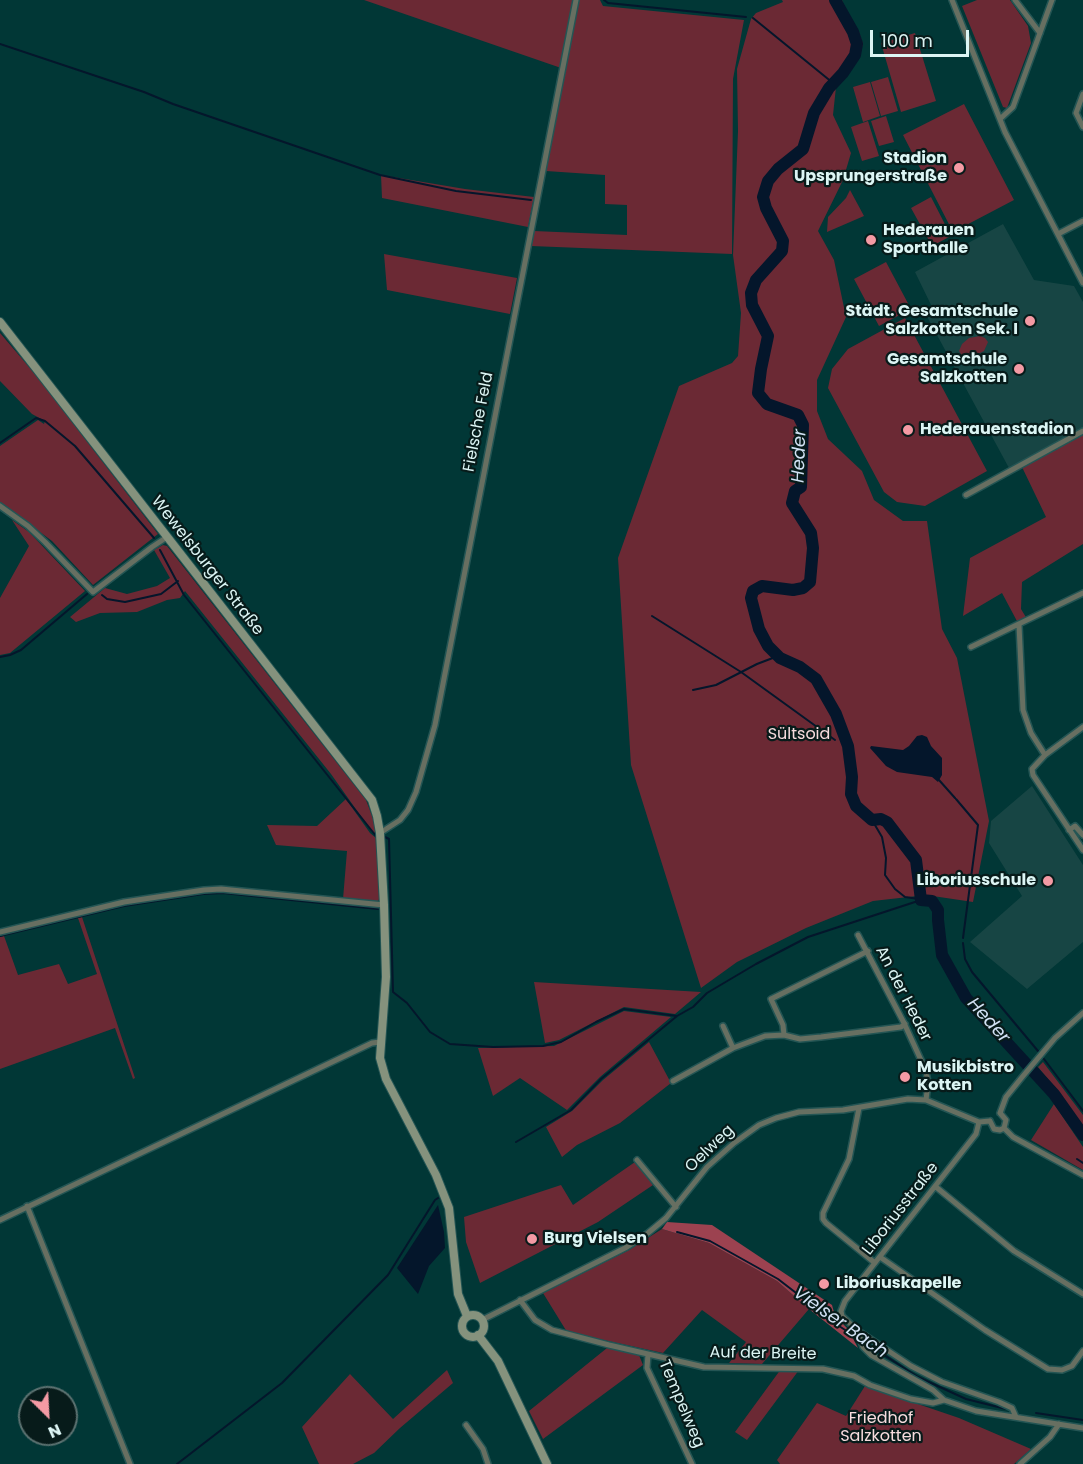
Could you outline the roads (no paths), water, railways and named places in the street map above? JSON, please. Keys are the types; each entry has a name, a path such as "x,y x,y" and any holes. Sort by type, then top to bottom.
{"main road":[{"name":"Wewelsburger Straße","path":"0,322 372,800 380,833 384,905"},
{"path":"384,905 386,977 380,1058 386,1079 436,1175 449,1208 458,1294 467,1316"},
{"path":"473,1314 482,1320 484,1326 478,1335 469,1336 462,1330 463,1320 467,1316 473,1314"},
{"path":"478,1335 498,1361 547,1464"}],"street":[{"name":"Fielsche Feld","path":"380,833 400,820 408,810 416,792 435,725 576,0"},
{"path":"952,0 1005,132 1083,283"},
{"path":"1015,0 1040,33"},
{"path":"1000,119 1013,107 1052,0"},
{"path":"1083,94 1076,113 1083,127"},
{"path":"1058,234 1083,221"},
{"path":"966,495 1083,431"},
{"path":"0,506 28,526 93,592 167,537"},
{"path":"971,647 1083,593"},
{"path":"1018,625 1023,710 1031,733 1045,755"},
{"path":"1083,727 1045,755 1032,769 1033,775 1083,850"},
{"path":"1069,830 1075,826 1083,835"},
{"path":"0,932 124,902 204,890 221,889 384,905"},
{"name":"An der Heder","path":"858,935 905,1024 926,1071 927,1100"},
{"path":"784,1035 783,1025 771,999 868,951"},
{"path":"1000,1113 1006,1096 1055,1038 1083,1013"},
{"path":"673,1081 733,1048 765,1036 784,1035 800,1039 901,1027 905,1024"},
{"path":"723,1026 733,1048"},
{"path":"0,1220 372,1043 380,1042"},
{"name":"Oelweg","path":"482,1320 627,1247 648,1233 676,1207 707,1167 759,1125 776,1118 799,1112 859,1108 908,1099 927,1100 979,1122 990,1121"},
{"path":"859,1108 849,1159 823,1213 823,1219 875,1263"},
{"path":"1000,1113 993,1115 990,1125 994,1129 1004,1128"},
{"path":"1000,1113 1006,1120 1004,1128"},
{"name":"Liboriusstraße","path":"858,1332 842,1316 841,1311 845,1301 976,1134 979,1122"},
{"path":"1004,1128 1013,1137 1083,1175"},
{"path":"637,1160 676,1207"},
{"path":"936,1187 1014,1251 1083,1294"},
{"path":"27,1206 130,1464"},
{"path":"880,1257 985,1330 1048,1369 1062,1370 1072,1366 1083,1351"},
{"name":"Auf der Breite","path":"520,1300 535,1320 552,1330 648,1354 705,1367 823,1369 854,1376 870,1385 911,1399 933,1403 944,1400"},
{"path":"858,1332 862,1347 879,1360 933,1390 944,1400 976,1411 1083,1428"},
{"path":"858,1332 911,1366 942,1382 1012,1408 1016,1417"},
{"name":"Tempelweg","path":"648,1354 647,1368 692,1464"},
{"path":"1020,1464 1050,1437 1059,1424"},
{"path":"466,1425 483,1449 488,1464"}],"waterway":[{"path":"604,0 608,3 746,17"},
{"name":"Heder","path":"835,0 853,32 857,44 855,55 829,88 814,113 803,149 778,169 768,181 763,197 766,208 783,241 782,251 756,280 751,293 752,305 768,336 758,393 767,404 798,415 803,425 801,487 795,491 792,503 811,533 813,548 810,582 803,588 793,590 762,586 753,591 751,598 759,629 768,646 780,658 800,667 816,679 836,714 848,746 852,777 851,794 856,806 872,820 881,819 887,822 916,860 921,900 932,901 938,910 942,955 966,998 1054,1094 1083,1135"},
{"path":"753,18 833,83"},
{"path":"0,44 380,175 456,191 531,200"},
{"path":"0,443 36,418 45,421 75,446 154,538"},
{"path":"160,550 184,595 376,836"},
{"path":"102,595 107,599 125,602 161,594 178,581"},
{"path":"0,657 21,650 87,594"},
{"path":"652,616 741,672 835,740"},
{"path":"693,690 716,685 778,656"},
{"path":"939,780 955,798"},
{"path":"956,799 978,825 963,938"},
{"name":"Heder","path":"872,820 882,837 886,858 885,875 895,889 905,897 919,899"},
{"path":"385,837 389,839 393,992 407,1003 430,1032 450,1044 493,1047 543,1046 561,1042 624,1009 677,1016 693,1007 707,993 808,937 921,900"},
{"path":"0,936 124,906 203,894 223,893 378,909"},
{"path":"963,943 965,959 972,972 1038,1051"},
{"path":"516,1142 571,1110 601,1079 677,1016"},
{"path":"1044,1059 1083,1111"},
{"path":"1077,1159 1083,1163"},
{"path":"177,1464 282,1383 388,1275 438,1198"},
{"name":"Vielser Bach","path":"677,1232 710,1241 778,1279 859,1339"},
{"name":"Vielser Bach","path":"864,1342 918,1377 966,1399 1006,1409"},
{"name":"Vielser Bach","path":"1036,1413 1083,1420"}],"place":[{"name":"Stadion Upsprungerstraße","path":"959,168"},
{"name":"Hederauen Sporthalle","path":"871,240"},
{"name":"Städt. Gesamtschule Salzkotten Sek. I","path":"1030,321"},
{"name":"Gesamtschule Salzkotten","path":"1019,369"},
{"name":"Hederauenstadion","path":"908,430"},
{"name":"Liboriusschule","path":"1048,881"},
{"name":"Musikbistro Kotten","path":"905,1077"},
{"name":"Burg Vielsen","path":"532,1239"},
{"name":"Liboriuskapelle","path":"824,1284"}],"park label":[{"name":"Sültsoid","path":"799,735"},
{"name":"Friedhof Salzkotten","path":"881,1428"}]}
